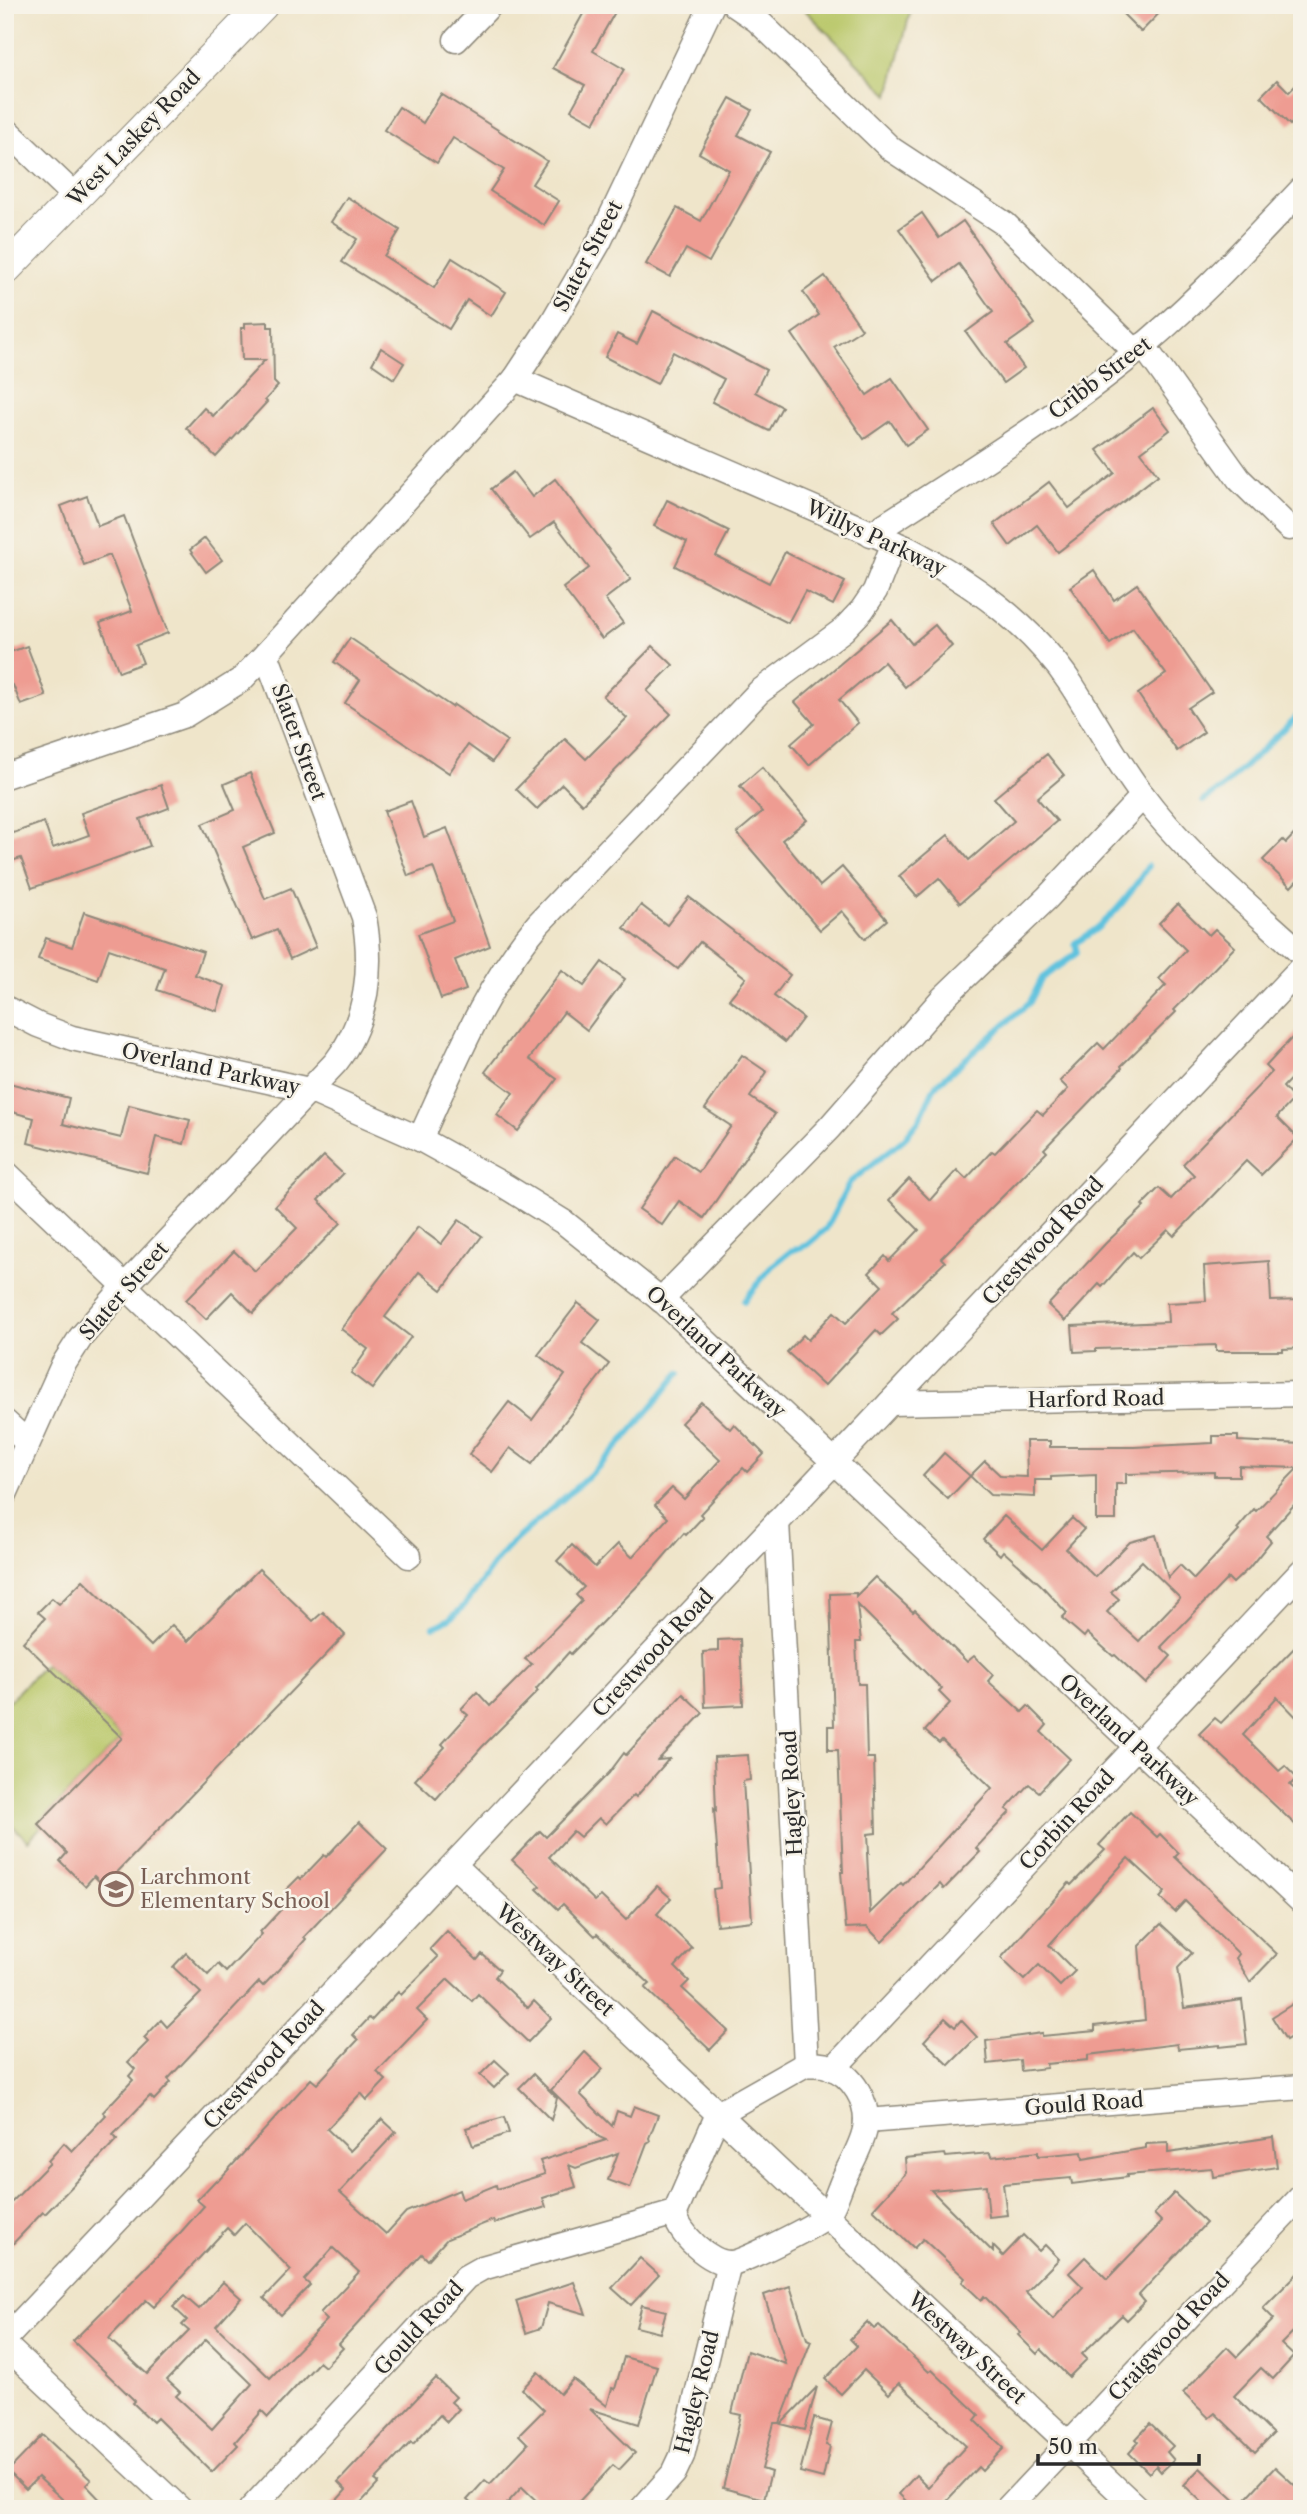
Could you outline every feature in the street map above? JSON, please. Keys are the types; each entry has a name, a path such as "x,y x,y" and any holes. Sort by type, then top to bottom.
{"main road":[{"name":"West Laskey Road","path":"5,270 263,5"}],"street":[{"path":"456,40 490,5"},
{"name":"Slater Street","path":"5,1494 63,1365 82,1337 126,1285 336,1062 348,1044 362,1009 370,952 364,917 266,654 515,379 552,323 599,242 712,5"},
{"path":"735,5 757,20 891,149 1005,224 1140,349 1239,479 1289,528"},
{"path":"5,129 76,197"},
{"name":"Cribb Street","path":"882,538 1140,349 1228,267 1302,189"},
{"name":"Willys Parkway","path":"515,379 882,538 946,568 985,595 1020,624 1046,651 1070,682 1143,796 1202,862 1302,954"},
{"path":"420,1139 482,1005 515,952 538,924 759,692 843,630 862,610 875,591 882,538"},
{"path":"5,776 185,716 241,680 266,654"},
{"path":"661,1300 829,1128 943,999 1047,898 1143,796"},
{"name":"Crestwood Road","path":"5,2339 1302,967"},
{"name":"Overland Parkway","path":"5,1008 72,1038 309,1090 420,1139 565,1223 661,1300 1302,1902"},
{"path":"5,1172 409,1556"},
{"name":"Harford Road","path":"890,1403 1302,1394"},
{"path":"5,1422 27,1442"},
{"name":"Hagley Road","path":"777,1522 806,2064"},
{"name":"Corbin Road","path":"833,2068 1302,1571"},
{"name":"Westway Street","path":"454,1865 1138,2509"},
{"path":"806,2064 833,2068 850,2081 861,2095 866,2121 865,2131 827,2216 751,2257 729,2263 699,2249 676,2223 675,2213 718,2113 806,2064"},
{"name":"Gould Road","path":"866,2121 1302,2087"},
{"name":"Craigwood Road","path":"1007,2509 1302,2196"},
{"name":"Gould Road","path":"251,2509 466,2277 482,2268 675,2213"},
{"name":"Hagley Road","path":"642,2509 674,2473 682,2456 729,2263"},
{"path":"5,2345 180,2509"}],"green space":[{"path":"800,5 912,5 889,95"},
{"path":"45,1664 122,1738 38,1824 41,1827 28,1841 5,1818 5,1705"}],"building":[{"path":"588,5 619,5 593,51 624,69 594,123 571,110 585,85 553,68"},
{"path":"1114,5 1167,5 1141,32"},
{"path":"1302,79 1302,113 1290,125 1261,96 1277,80 1289,92"},
{"path":"441,94 547,161 532,184 559,201 544,225 490,191 504,170 453,138 437,163 384,130 399,107 423,123"},
{"path":"730,98 752,110 738,135 770,152 709,262 686,249 670,277 646,264 677,208 701,221 729,170 699,153"},
{"path":"347,197 400,230 384,256 434,288 452,258 506,292 491,316 467,300 449,329 342,262 357,239 331,222"},
{"path":"922,213 939,238 963,221 1035,324 1007,344 1024,368 1003,383 966,332 993,312 959,264 936,281 899,229"},
{"path":"825,276 862,329 834,347 867,395 892,378 928,430 906,445 890,421 864,439 792,334 819,315 803,292"},
{"path":"653,311 766,370 755,392 782,407 769,431 712,402 724,379 673,352 657,384 605,357 617,334 637,344"},
{"path":"268,322 268,327 273,327 274,382 278,386 265,400 267,402 216,457 186,428 204,408 213,416 265,360 242,360 241,328 245,328 245,323"},
{"path":"381,348 404,363 394,379 372,364"},
{"path":"1153,408 1170,430 1141,452 1158,475 1058,552 1037,525 1010,546 994,524 1049,482 1069,508 1115,473 1097,450"},
{"path":"513,472 532,497 555,479 631,579 605,599 623,623 602,639 563,588 589,568 554,522 530,539 491,489"},
{"path":"87,496 98,526 124,516 168,633 136,645 143,663 119,672 100,623 132,611 110,555 84,565 61,506"},
{"path":"667,500 729,531 716,556 769,583 785,552 845,582 833,605 805,591 788,623 675,566 687,542 654,526"},
{"path":"205,538 222,560 206,572 190,550"},
{"path":"1094,570 1114,600 1137,584 1212,692 1188,708 1204,732 1177,751 1138,694 1166,674 1133,628 1110,644 1070,587"},
{"path":"892,620 912,644 935,625 952,646 905,687 884,662 839,700 858,723 809,765 791,744 814,724 795,702"},
{"path":"350,638 507,741 492,762 468,745 449,773 345,703 360,680 334,662"},
{"path":"27,646 46,696 21,705 13,685 5,687 5,654"},
{"path":"653,646 673,665 647,691 671,714 582,804 562,784 537,809 516,789 565,739 586,759 627,718 603,696"},
{"path":"1047,754 1064,775 1037,798 1057,821 960,903 939,878 917,897 899,876 948,835 969,860 1014,821 994,798"},
{"path":"762,767 807,820 782,840 820,886 842,867 887,920 865,939 842,911 820,930 737,833 762,812 740,786"},
{"path":"250,773 275,833 243,847 265,899 291,888 316,947 290,959 277,930 252,940 202,824 235,810 224,784"},
{"path":"161,785 169,808 140,819 150,846 32,888 21,858 5,863 5,836 44,822 53,848 89,835 81,813"},
{"path":"411,801 424,837 447,828 490,946 455,960 466,990 441,999 418,934 453,921 433,867 408,876 384,811"},
{"path":"1302,826 1302,875 1291,887 1263,860 1283,840 1286,843"},
{"path":"689,897 790,975 774,996 803,1018 785,1042 729,999 746,978 700,942 678,969 624,928 641,905 667,925"},
{"path":"1178,904 1209,935 1215,929 1235,947 1044,1149 1047,1152 941,1258 945,1262 892,1313 898,1319 881,1335 876,1330 824,1386 787,1352 803,1335 808,1340 834,1312 846,1323 882,1286 869,1273 885,1256 889,1261 919,1230 889,1200 909,1179 930,1200 957,1170 966,1179 1037,1110 1043,1115 1068,1089 1060,1081 1098,1043 1104,1049 1166,985 1159,979 1186,950 1159,923"},
{"path":"84,912 203,952 195,975 225,986 217,1011 157,990 165,968 109,949 98,980 38,959 46,938 72,947"},
{"path":"602,962 625,979 587,1030 564,1012 529,1059 557,1079 518,1131 497,1115 513,1093 485,1072 562,970 584,986"},
{"path":"1302,1027 1302,1067 1283,1087 1294,1099 1277,1117 1298,1138 1261,1175 1246,1161 1174,1236 1168,1230 1139,1258 1133,1252 1102,1287 1099,1284 1065,1321 1048,1305 1144,1207 1142,1205 1159,1188 1171,1199 1194,1175 1183,1164 1272,1072 1266,1066"},
{"path":"742,1055 767,1072 750,1097 775,1114 704,1218 679,1201 662,1225 639,1209 675,1156 699,1172 731,1126 705,1109"},
{"path":"9,1083 69,1098 63,1124 121,1138 129,1105 190,1120 184,1144 156,1137 147,1173 28,1143 34,1118 5,1110"},
{"path":"324,1156 343,1174 318,1200 341,1223 253,1313 232,1292 206,1319 186,1300 234,1251 255,1271 297,1228 275,1206"},
{"path":"459,1220 482,1236 442,1290 419,1272 385,1317 411,1337 372,1389 351,1373 368,1349 341,1329 418,1227 441,1244"},
{"path":"1269,1261 1271,1301 1302,1300 1302,1348 1283,1351 1216,1351 1216,1345 1074,1352 1072,1326 1168,1322 1167,1303 1206,1301 1204,1266"},
{"path":"578,1303 600,1320 582,1343 609,1364 532,1464 510,1448 492,1472 469,1454 509,1402 532,1420 565,1375 538,1355"},
{"path":"701,1402 730,1429 734,1424 764,1454 747,1472 743,1468 700,1514 703,1517 686,1535 684,1533 649,1574 571,1654 569,1652 536,1689 538,1691 482,1747 436,1799 415,1780 445,1747 442,1744 468,1715 461,1709 477,1692 490,1706 532,1664 525,1659 582,1601 576,1595 584,1587 557,1561 572,1545 595,1567 618,1544 632,1557 668,1518 655,1505 672,1488 684,1499 720,1460 681,1423"},
{"path":"1213,1436 1238,1436 1238,1441 1302,1444 1302,1496 1266,1536 1271,1541 1249,1568 1233,1583 1228,1578 1161,1647 1171,1656 1146,1684 1087,1633 1084,1637 1062,1618 1067,1613 1040,1584 1003,1551 1000,1555 983,1539 1004,1516 1042,1550 1072,1518 1084,1529 1066,1549 1095,1577 1130,1542 1156,1535 1168,1578 1180,1565 1194,1579 1239,1531 1237,1529 1254,1509 1256,1511 1298,1468 1239,1466 1239,1476 1214,1476 1214,1472 1126,1474 1126,1484 1116,1484 1116,1520 1096,1520 1096,1475 1035,1480 1035,1497 990,1495 970,1476 985,1461 1001,1476 1027,1477 1026,1441 1050,1441 1050,1447 1213,1443","holes":["1142,1561 1180,1598 1139,1641 1107,1612 1119,1599 1111,1592"]},
{"path":"944,1453 970,1476 948,1499 923,1476"},
{"path":"259,1569 313,1621 323,1612 345,1635 104,1886 94,1876 85,1886 60,1861 67,1853 38,1824 122,1738 23,1642 45,1618 38,1612 52,1598 59,1604 83,1580 151,1646 172,1625 188,1641"},
{"path":"875,1577 913,1612 915,1610 967,1662 974,1656 993,1675 988,1681 1022,1712 1028,1706 1047,1725 1041,1732 1070,1759 1039,1792 1029,1784 1006,1809 1010,1812 976,1848 980,1852 944,1889 940,1884 882,1942 867,1927 846,1928 841,1872 838,1750 828,1750 828,1726 834,1726 830,1594 856,1593 856,1596","holes":["857,1604 942,1689 939,1692 950,1703 925,1731 939,1743 942,1740 992,1788 903,1885 901,1883 870,1913 867,1853 868,1834 876,1833 874,1758 867,1758 865,1684 858,1684 856,1642 861,1642"]},
{"path":"740,1639 743,1705 705,1707 703,1652 718,1651 718,1640"},
{"path":"1302,1640 1302,1723 1277,1697 1243,1735 1279,1771 1285,1766 1297,1778 1290,1785 1302,1796 1302,1831 1199,1734 1215,1718 1221,1723"},
{"path":"683,1694 703,1713 658,1760 669,1759 636,1797 634,1795 606,1824 599,1818 580,1837 573,1831 549,1857 595,1901 601,1896 626,1920 657,1886 671,1898 657,1914 692,1948 675,1967 689,1981 682,1988 728,2031 710,2050 645,1988 650,1984 563,1904 558,1909 537,1889 540,1886 512,1860 540,1831 546,1837"},
{"path":"748,1755 750,1780 743,1781 752,1921 717,1925 713,1889 720,1888 714,1809 716,1811 714,1757"},
{"path":"1130,1812 1157,1837 1160,1834 1179,1853 1175,1857 1277,1954 1250,1982 1236,1958 1239,1954 1185,1901 1175,1912 1160,1898 1165,1892 1128,1858 1049,1945 1075,1971 1060,1986 1039,1965 1024,1980 1001,1958 1069,1883 1071,1885 1105,1850 1099,1845"},
{"path":"359,1822 387,1849 304,1937 306,1939 263,1986 259,1982 168,2079 171,2082 154,2100 150,2096 113,2135 117,2139 5,2252 5,2209 50,2163 48,2161 64,2143 72,2151 106,2115 103,2112 133,2080 129,2076 135,2069 128,2062 148,2042 144,2038 161,2020 167,2027 201,1993 173,1967 186,1953 208,1975 218,1964 226,1972 289,1901 291,1897 285,1891 324,1855 326,1857"},
{"path":"1161,1924 1192,1953 1178,1968 1184,2008 1242,2000 1247,2044 1178,2049 1177,2044 1088,2055 1088,2060 1046,2064 1047,2068 1021,2071 1020,2060 988,2064 986,2041 1042,2033 1042,2036 1095,2031 1095,2026 1145,2020 1139,1946"},
{"path":"447,1931 477,1960 482,1954 500,1970 495,1977 528,2008 534,2001 551,2018 528,2042 478,1994 472,2001 448,1979 417,2010 427,2020 377,2072 386,2080 367,2100 361,2093 327,2129 350,2151 382,2119 396,2132 340,2192 386,2234 406,2212 459,2190 462,2199 496,2185 497,2189 545,2174 540,2161 606,2140 599,2137 551,2090 585,2052 603,2069 580,2094 612,2126 617,2111 630,2116 634,2106 658,2115 650,2141 630,2188 608,2180 618,2153 576,2168 569,2165 576,2187 543,2198 546,2207 494,2223 493,2220 447,2239 428,2260 422,2254 339,2344 343,2348 325,2367 319,2362 268,2417 262,2411 235,2442 238,2445 212,2472 157,2418 153,2422 73,2341 181,2232 204,2206 197,2200 218,2181 311,2079 317,2084 358,2040 353,2035 369,2018 372,2020 398,1992 401,1995 438,1957 430,1949","holes":["245,2223 291,2270 264,2298 281,2315 310,2285 304,2280 333,2248 359,2272 320,2313 327,2320 270,2378 216,2326 241,2298 223,2282 199,2309 184,2296 173,2307 187,2320 182,2325 189,2331 147,2374 109,2339 146,2300 154,2307 227,2228 234,2235","206,2339 252,2384 212,2429 176,2396 180,2392 167,2380"]},
{"path":"1302,1998 1302,2030 1286,2040 1272,2017"},
{"path":"945,2018 955,2027 961,2020 977,2037 949,2065 924,2041"},
{"path":"495,2060 509,2073 494,2088 480,2075"},
{"path":"533,2074 557,2098 551,2120 519,2088"},
{"path":"504,2117 509,2133 473,2146 466,2128"},
{"path":"1273,2137 1277,2167 1213,2177 1212,2168 1127,2175 1072,2184 1071,2178 1003,2184 1007,2215 989,2217 986,2185 931,2190 993,2252 993,2246 1003,2256 1023,2235 1039,2251 1045,2245 1059,2259 1026,2292 1053,2319 1083,2287 1069,2273 1085,2257 1107,2279 1162,2222 1154,2214 1174,2193 1206,2223 1139,2295 1145,2302 1127,2320 1122,2315 1082,2354 1087,2359 1069,2377 1041,2349 1037,2354 1018,2335 1021,2333 984,2296 981,2300 962,2282 965,2278 923,2239 914,2248 873,2209 906,2173 905,2158 945,2154 946,2157 990,2153 991,2157 1038,2152 1038,2156 1082,2152 1083,2159 1146,2148 1146,2144 1168,2143 1168,2153"},
{"path":"640,2258 659,2275 631,2305 612,2288"},
{"path":"1302,2269 1302,2323 1281,2344 1294,2356 1273,2379 1261,2368 1234,2396 1273,2434 1255,2452 1215,2413 1209,2418 1183,2393 1227,2347 1237,2357 1274,2319 1263,2308"},
{"path":"574,2282 586,2314 548,2303 541,2328 526,2333 516,2301"},
{"path":"790,2286 807,2339 811,2341 780,2423 774,2423 762,2469 771,2472 764,2499 723,2488 741,2415 732,2413 747,2351 786,2364 764,2295"},
{"path":"642,2305 666,2311 660,2333 636,2327"},
{"path":"867,2322 874,2329 879,2325 929,2372 932,2370 979,2415 975,2420 1004,2448 982,2471 978,2467 939,2509 914,2509 899,2494 916,2475 928,2487 966,2446 899,2383 889,2394 864,2370 841,2394 825,2379 857,2346 850,2339"},
{"path":"624,2357 657,2366 639,2424 590,2409 635,2453 619,2470 613,2465 572,2509 545,2509 522,2487 502,2509 477,2509 467,2500 485,2480 490,2484 528,2444 519,2435 544,2410 522,2389 538,2372 560,2394 573,2379 607,2406"},
{"path":"436,2378 456,2397 451,2402 459,2409 447,2422 440,2415 413,2444 411,2442 375,2480 379,2483 355,2509 329,2509 346,2490 338,2482"},
{"path":"817,2387 805,2430 781,2424"},
{"path":"814,2418 832,2423 826,2445 830,2446 823,2478 800,2472"},
{"path":"1150,2424 1173,2446 1167,2452 1174,2460 1161,2472 1156,2466 1149,2473 1129,2453 1139,2442 1136,2439"},
{"path":"43,2435 91,2480 86,2485 109,2509 73,2509 38,2477 26,2489 8,2471"},
{"path":"1275,2467 1302,2492 1302,2501 1295,2509 1209,2509 1184,2485 1200,2468 1240,2505"}],"waterway":[{"path":"1203,801 1222,788 1302,712"},
{"path":"744,1301 772,1266 791,1251 807,1245 826,1229 850,1182 904,1139 919,1120 935,1086 1030,1002 1042,978 1077,953 1075,943 1098,928 1117,909 1148,866"},
{"path":"434,1627 458,1612 500,1555 603,1462 679,1373"}],"place":[{"name":"Larchmont Elementary School","path":"116,1889"}]}
